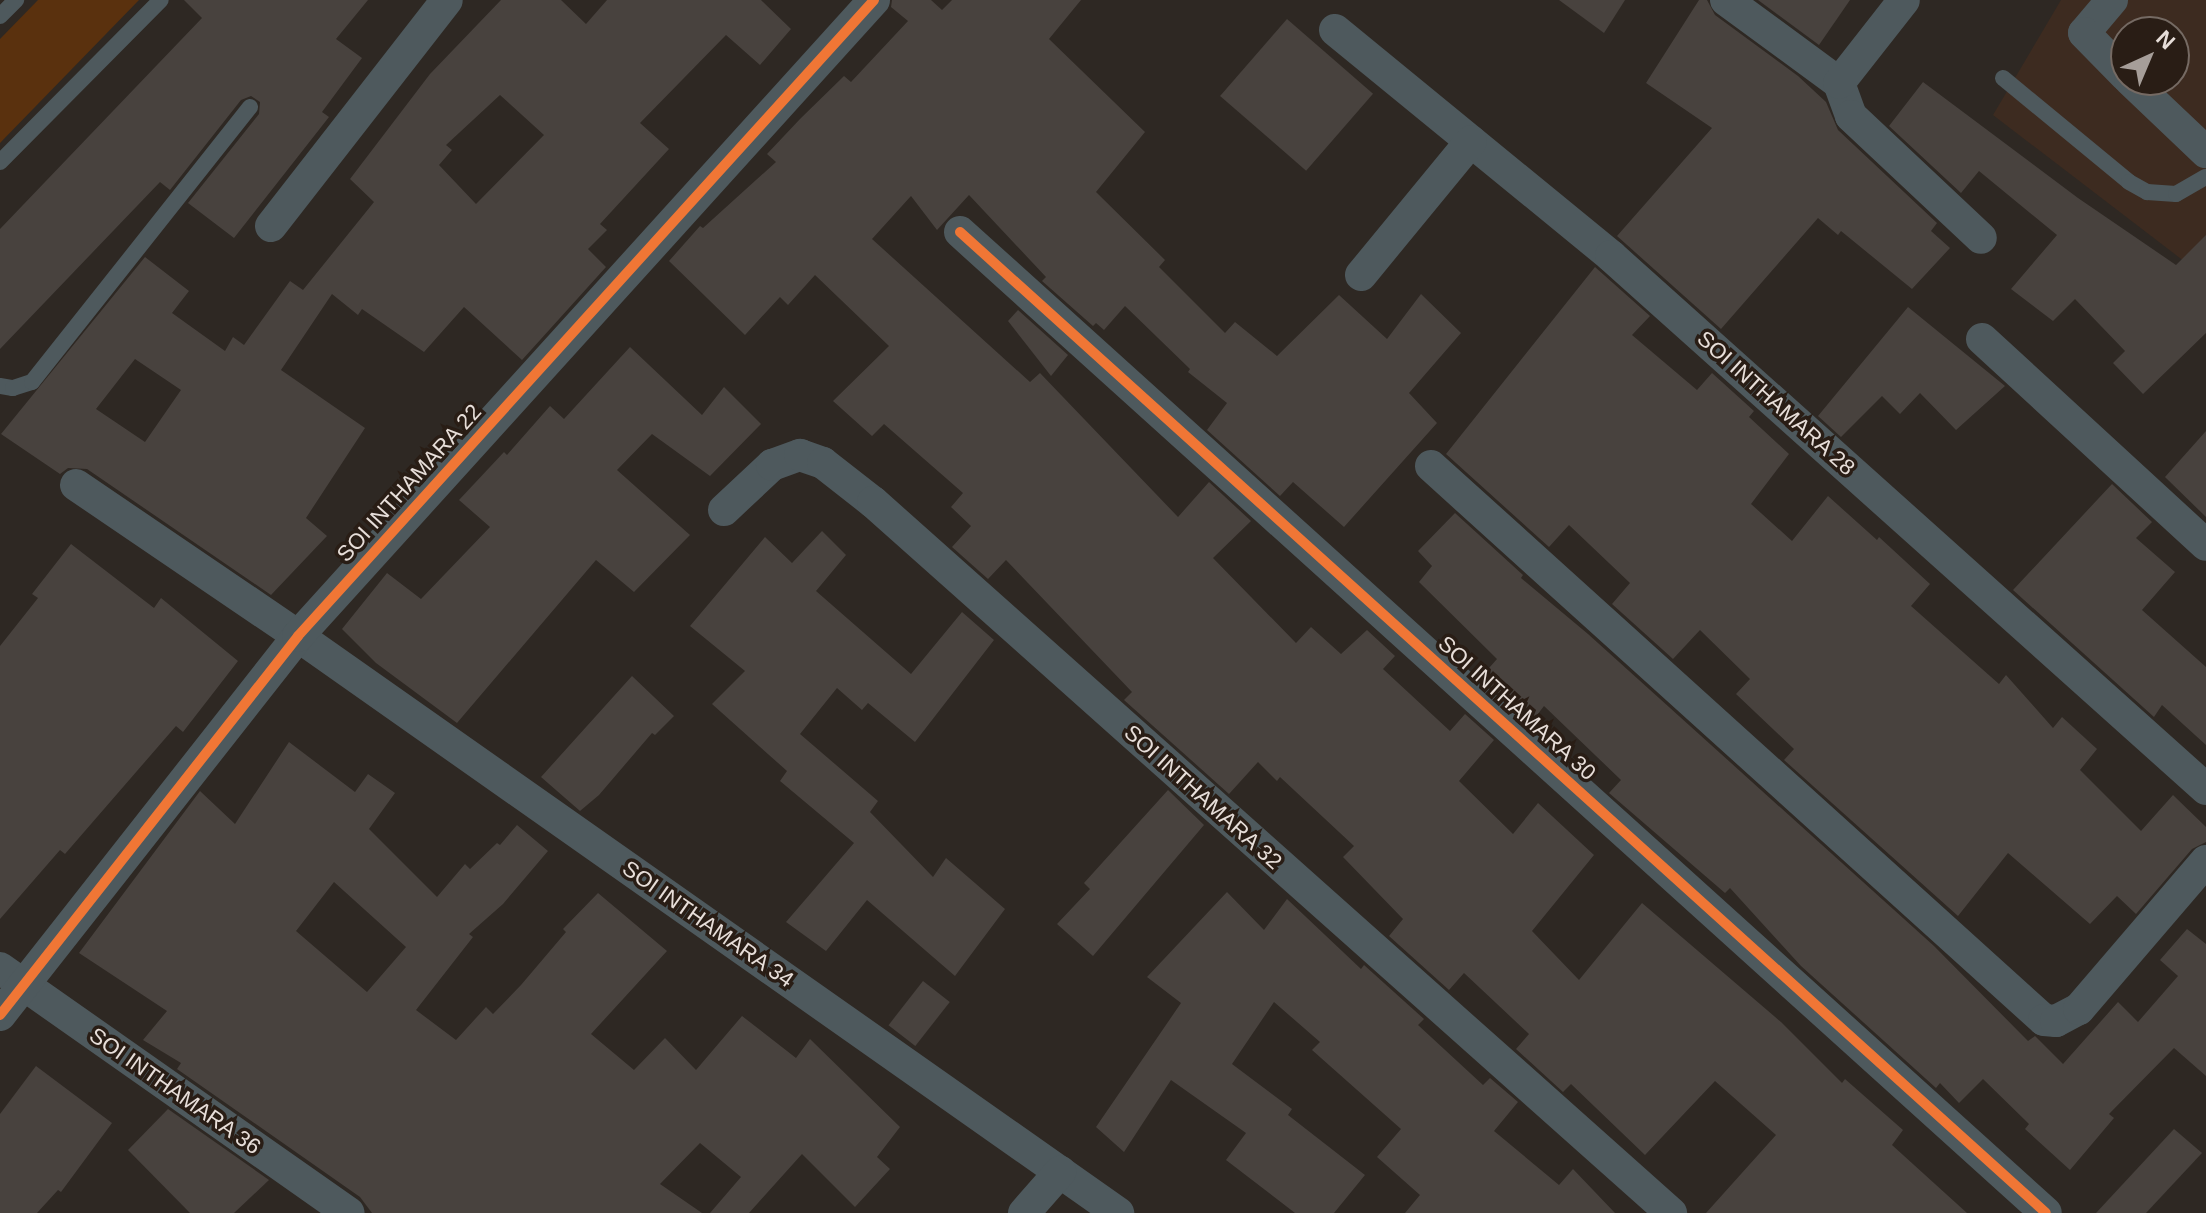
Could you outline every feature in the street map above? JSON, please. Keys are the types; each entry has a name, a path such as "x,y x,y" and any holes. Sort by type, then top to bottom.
{"street":[{"path":"271,226 447,0"},
{"name":"SOI INTHAMARA 22","path":"0,1015 13,977 298,636 874,0"},
{"path":"1726,0 1839,83 1851,116 1981,238"},
{"path":"1839,83 1904,0"},
{"path":"2110,60 2084,33 2112,0"},
{"name":"SOI INTHAMARA 28","path":"1335,30 1611,256 2206,789"},
{"path":"2149,96 2203,142"},
{"path":"1361,275 1471,141"},
{"name":"SOI INTHAMARA 30","path":"960,232 2046,1213"},
{"path":"1982,339 2206,545"},
{"name":"SOI INTHAMARA 32","path":"724,510 772,465 800,455 823,463 873,502 1671,1213"},
{"path":"1431,466 2044,1020 2056,1021 2079,1009 2206,861"},
{"name":"SOI INTHAMARA 34","path":"76,485 298,636 1118,1213"},
{"name":"SOI INTHAMARA 36","path":"13,977 349,1213"},
{"path":"1024,1213 1060,1172"}],"lane":[{"path":"0,16 16,0"},
{"path":"0,162 161,0"},
{"path":"2003,78 2129,182 2147,192 2176,194 2206,177"},
{"path":"0,386 13,388 32,382 250,107"}],"shaded area":[{"path":"38,0 139,0 0,143 0,39"},
{"path":"2061,0 2206,0 2206,278 1993,115"}],"building":[{"path":"184,0 368,0 336,39 362,58 322,112 329,117 234,238 188,203 259,114 260,102 251,96 241,100 170,190 160,182 0,349 0,229 202,18"},
{"path":"501,0 561,0 586,24 607,0 761,0 791,29 760,65 726,35 640,123 669,149 600,224 607,230 588,249 606,267 522,360 464,307 424,352 362,309 358,315 332,294 281,370 365,428 306,518 327,536 271,595 87,469 68,468 60,474 1,434 145,257 189,291 172,313 225,351 233,337 244,345 290,281 303,290 374,202 350,179 430,74","holes":["500,95 544,135 476,204 439,165 452,150 446,145","135,359 181,390 145,442 96,409"]},
{"path":"892,0 931,0 942,10 952,0 1081,0 1049,39 1145,132 1096,192 1165,260 1159,267 1225,333 1235,322 1277,356 1339,295 1387,339 1421,294 1461,333 1409,393 1437,423 1344,527 1293,482 1280,496 1207,430 1227,403 1188,372 1190,369 1125,306 1104,330 1096,323 1093,326 1042,281 1046,277 969,195 937,230 911,196 872,239 1030,382 1040,373 1178,517 1209,482 1251,521 1213,558 1296,643 1311,627 1341,654 1367,630 1395,656 1383,669 1450,731 1465,714 1494,740 1459,781 1513,834 1538,803 1594,855 1532,931 1579,980 1642,903 1781,1022 1842,1083 1845,1079 1903,1130 1892,1145 1967,1213 1706,1213 1776,1135 1715,1081 1645,1155 1571,1084 1563,1092 1516,1049 1529,1034 1464,973 1449,990 1389,936 1403,919 1343,857 1354,846 1280,777 1277,781 1258,762 1229,794 1124,700 1132,692 1006,560 988,579 952,547 971,526 951,507 963,493 884,424 872,436 833,401 889,346 815,275 788,305 780,297 745,335 669,261 700,226 703,228 776,162 767,154 800,119 844,76 851,82 908,21 891,7"},
{"path":"1559,0 1625,0 1604,33"},
{"path":"1699,0 1707,0 1715,15 1798,76 1826,102 1838,130 1937,223 1931,231 1950,248 1912,289 1841,231 1838,235 1818,218 1721,329 1617,236 1712,128 1646,83"},
{"path":"1758,0 1850,0 1819,45"},
{"path":"1287,19 1373,94 1306,171 1220,96"},
{"path":"1923,82 2078,198 2176,265 2206,235 2206,333 2143,394 2113,363 2125,351 2075,299 2053,321 2011,289 2057,235 1979,171 1961,193 1889,126"},
{"path":"1595,267 1650,316 1632,335 1697,390 1712,373 1754,411 1749,417 1789,454 1751,504 1792,541 1828,496 1930,584 1911,606 1999,684 2006,675 2053,728 2062,717 2097,749 2080,770 2141,831 2173,795 2206,827 2206,842 2192,849 2136,914 2117,896 2090,924 2008,853 1958,916 1784,760 1794,749 1736,694 1750,679 1700,630 1673,659 1612,604 1630,583 1569,525 1549,547 1446,454"},
{"path":"1908,307 2005,386 1956,430 1920,393 1900,414 1882,396 1841,437 1818,416"},
{"path":"1018,310 1068,355 1051,376 1008,321"},
{"path":"630,347 702,415 724,387 761,424 710,476 652,434 617,470 690,535 634,592 596,560 457,723 376,663 342,629 387,573 421,599 490,527 459,500 504,452 507,455 550,406 564,419"},
{"path":"2206,431 2206,517 2165,477"},
{"path":"2112,484 2152,522 2136,538 2175,572 2142,610 2206,667 2206,745 2162,705 2154,717 2013,590"},
{"path":"1455,513 1523,575 1521,578 1588,634 1934,946 2028,1041 2035,1036 2063,1064 2118,1002 2138,1022 2178,976 2160,960 2187,929 2206,944 2206,1076 2174,1048 2109,1114 2114,1118 2070,1170 2025,1129 2029,1124 1983,1079 1959,1103 1940,1083 1936,1088 1801,966 1730,888 1725,893 1609,793 1621,780 1544,706 1531,723 1481,677 1497,659 1419,582 1432,566 1418,551"},
{"path":"822,531 846,555 816,591 911,674 962,612 994,640 915,742 868,703 862,710 837,688 800,734 878,801 870,812 933,877 946,858 1005,909 955,976 867,900 826,951 786,922 854,843 780,781 787,771 712,704 745,671 690,626 765,537 792,563"},
{"path":"71,544 154,608 161,598 238,661 183,732 176,726 65,854 60,850 0,919 0,646 38,598 32,594"},
{"path":"632,676 674,716 655,735 652,733 599,795 580,811 541,777"},
{"path":"289,742 355,792 368,774 395,793 369,829 437,897 465,864 470,869 497,843 500,845 517,825 548,851 503,904 469,934 473,937 416,1010 456,1040 486,1007 493,1014 566,932 563,929 598,893 667,951 591,1034 634,1070 665,1038 696,1070 742,1016 796,1058 810,1039 900,1127 877,1157 890,1169 855,1207 802,1154 749,1213 710,1213 741,1177 700,1143 660,1184 702,1213 372,1213 360,1197 177,1069 181,1063 143,1040 167,1011 79,953 200,791 235,824","holes":["334,882 406,947 367,992 296,931"]},
{"path":"1168,790 1204,825 1093,956 1057,924 1090,889 1084,883"},
{"path":"1227,892 1264,930 1287,899 1361,969 1364,965 1424,1019 1418,1025 1483,1085 1490,1078 1518,1102 1494,1131 1559,1185 1573,1169 1615,1213 1405,1213 1420,1195 1377,1157 1401,1129 1312,1050 1320,1042 1274,1002 1232,1064 1292,1109 1288,1115 1365,1175 1334,1213 1295,1213 1226,1160 1246,1133 1171,1080 1124,1152 1096,1127 1181,1003 1147,977"},
{"path":"923,981 950,1002 915,1046 889,1025"},
{"path":"36,1066 112,1123 61,1192 58,1190 37,1213 0,1213 0,1114"},
{"path":"168,1109 269,1180 234,1213 190,1213 128,1150"},
{"path":"2174,1129 2202,1153 2146,1213 2096,1213"}],"cycle path":[{"path":"0,1015 298,636 874,0"},
{"path":"960,232 2046,1213"}]}
